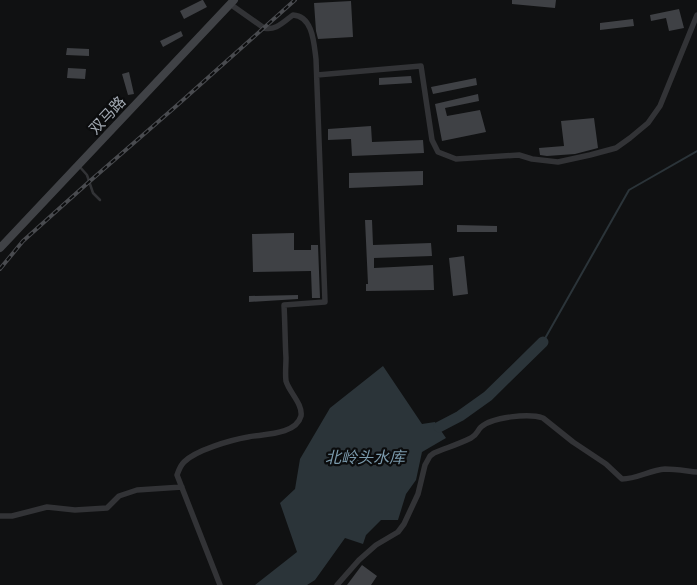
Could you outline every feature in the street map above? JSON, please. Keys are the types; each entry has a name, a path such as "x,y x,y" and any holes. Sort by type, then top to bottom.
{"street":[{"path":"220,585 177,475 179,468 193,455 248,437 263,436 286,430 299,421 302,413 286,381 284,305 325,302 313,39 307,22 299,15 293,15 282,24 269,29 264,28 232,2"},
{"name":"双马路","path":"0,248 232,2"},
{"path":"316,75 420,66 432,140 438,152 456,159 519,155 532,159 558,162 616,148 648,123 660,106 697,15"},
{"path":"337,585 359,560 376,545 398,532 404,524 418,494 425,465 430,456 472,437 482,427 497,420 523,415 543,418 606,464 622,479 666,469 697,472"},
{"path":"0,516 12,516 47,507 76,510 107,508 119,496 137,490 182,487"}],"lane":[{"path":"78,165 87,175 93,193 100,200"}],"water":[{"name":"北岭头水库","path":"383,366 422,424 435,422 446,438 422,452 416,480 406,494 398,520 381,520 366,535 363,544 345,538 315,580 307,585 255,585 297,552 280,503 295,489 300,459 330,408"}],"building":[{"path":"202,0 207,7 184,19 180,11"},
{"path":"512,0 556,0 555,8 512,4"},
{"path":"351,1 353,37 318,39 314,3"},
{"path":"679,9 684,28 669,31 666,18 651,21 650,15"},
{"path":"633,19 634,26 600,30 600,23"},
{"path":"181,31 183,36 163,47 160,41"},
{"path":"67,48 89,49 89,56 66,55"},
{"path":"68,68 86,69 85,79 67,78"},
{"path":"129,72 134,94 128,95 122,74"},
{"path":"411,76 412,83 379,85 379,78"},
{"path":"476,78 477,85 433,94 431,87"},
{"path":"478,94 479,101 445,108 447,116 480,110 486,132 442,141 435,104"},
{"path":"594,118 598,148 575,154 540,155 539,148 564,146 561,121"},
{"path":"371,126 372,142 423,140 424,153 352,156 351,139 328,140 328,129"},
{"path":"423,171 423,185 349,188 349,173"},
{"path":"365,220 372,220 373,245 431,243 432,256 374,258 374,268 433,265 434,290 366,291 366,284 368,284"},
{"path":"457,225 497,226 497,232 457,232"},
{"path":"294,233 294,250 311,250 311,245 318,245 320,298 312,298 311,271 253,272 252,234"},
{"path":"464,256 468,294 453,296 449,258"},
{"path":"298,295 298,299 249,302 249,296"},
{"path":"362,565 377,576 371,585 347,585"}],"waterway":[{"path":"543,342 629,190 697,151"},
{"path":"439,427 460,416 488,396 543,342"}],"railway":[{"path":"0,269 23,241 295,0"}]}
